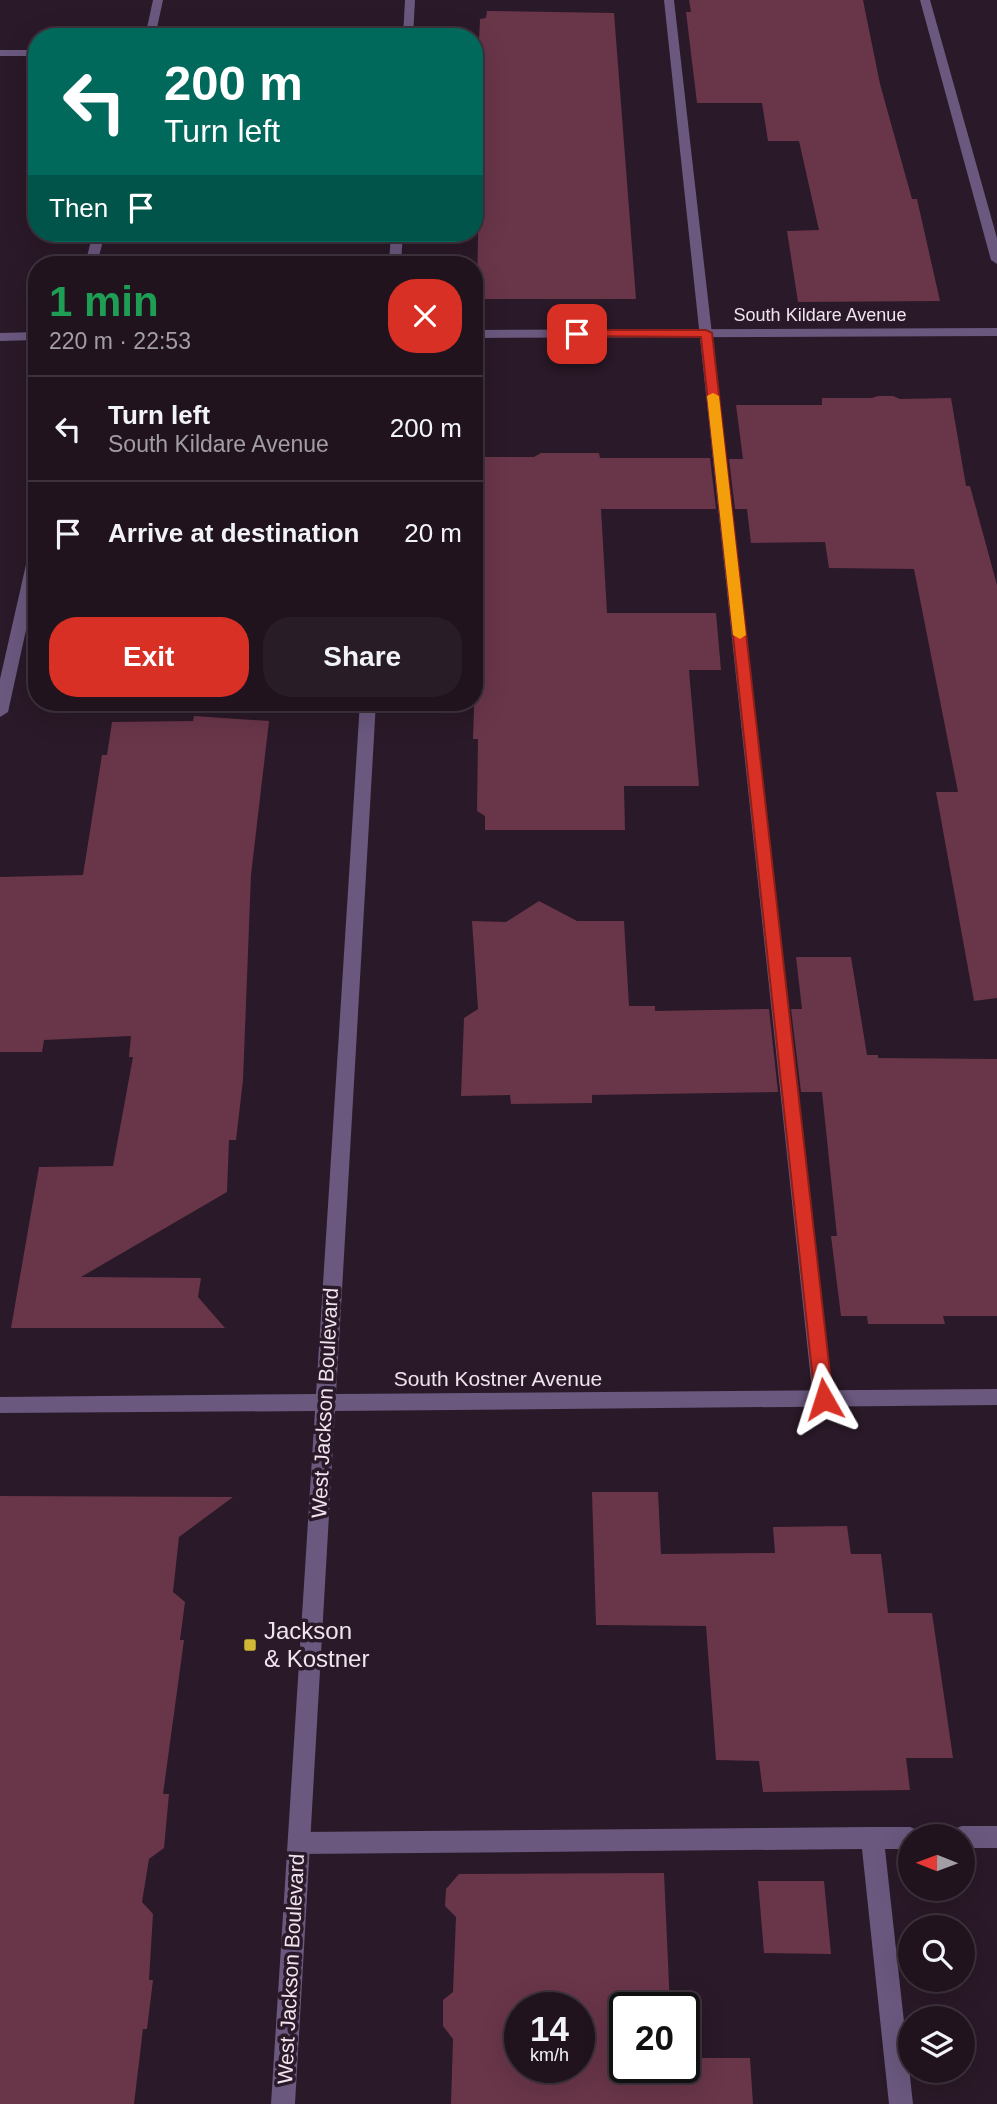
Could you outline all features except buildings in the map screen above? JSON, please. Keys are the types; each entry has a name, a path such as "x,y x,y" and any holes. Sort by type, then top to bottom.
{"street":[{"path":"152,28 158,0"},
{"path":"409,28 411,0"},
{"path":"669,0 824,1399"},
{"path":"925,0 997,260"},
{"path":"0,53 28,53"},
{"name":"South Kildare Avenue","path":"483,334 997,332"},
{"path":"0,337 28,336"},
{"path":"0,712 28,587"},
{"name":"West Jackson Boulevard","path":"283,2104 367,711"},
{"name":"South Kostner Avenue","path":"0,1405 997,1397"},
{"path":"975,1837 997,1837"},
{"path":"872,1838 901,2104"},
{"path":"299,1843 898,1838"}],"slow traffic":[{"path":"713,396 740,635"}],"place":[{"name":"Jackson & Kostner","path":"250,1645"}],"route":[{"path":"577,334 706,333 824,1399"}]}
